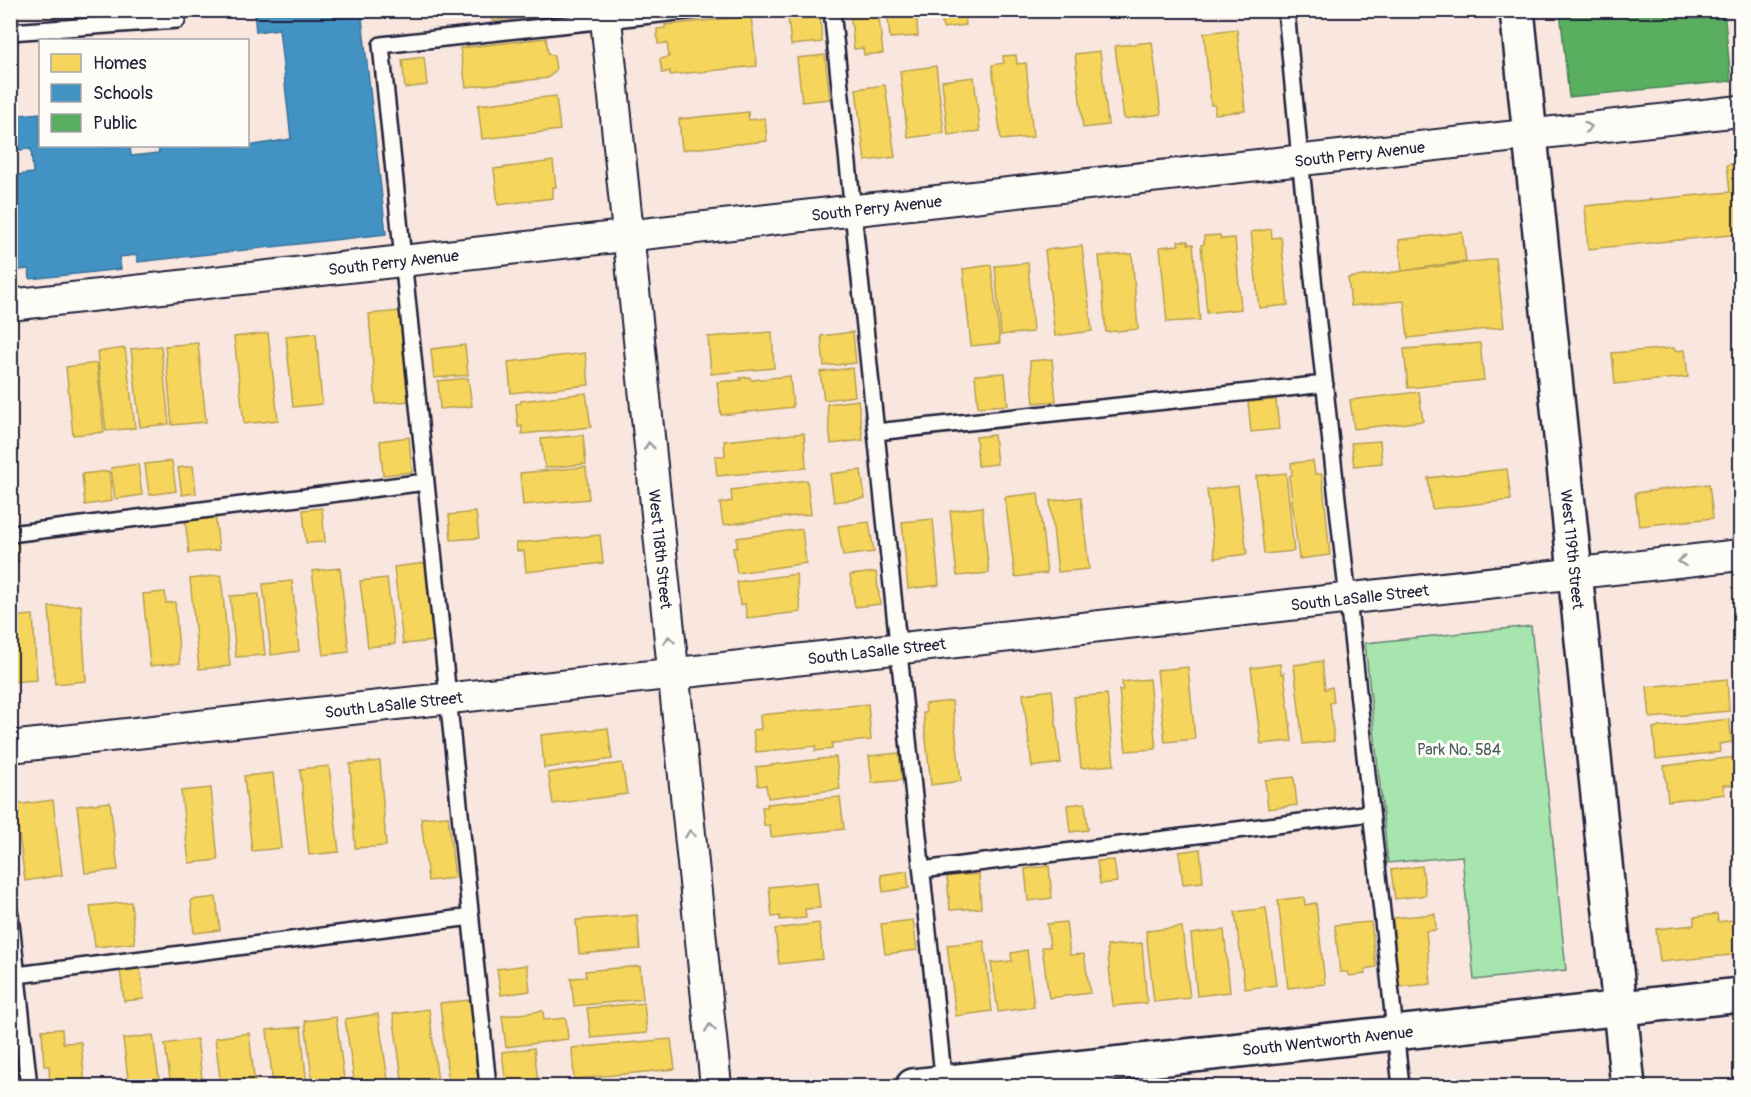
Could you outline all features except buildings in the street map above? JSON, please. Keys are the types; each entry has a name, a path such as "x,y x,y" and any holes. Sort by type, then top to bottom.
{"street":[{"name":"West 119th Street","path":"1517,10 1628,1086"},
{"name":"West 118th Street","path":"605,16 716,1086"},
{"name":"South Perry Avenue","path":"10,304 1740,111"},
{"name":"South LaSalle Street","path":"10,747 1740,555"},
{"name":"South Wentworth Avenue","path":"934,1085 1740,995"}],"lane":[{"path":"10,32 177,20 180,10"},
{"path":"488,1086 381,45 605,16 696,10"},
{"path":"832,10 921,870 934,1085"},
{"path":"1286,10 1300,159 1401,1086"},
{"path":"876,432 1325,384"},
{"path":"10,534 426,482"},
{"path":"921,870 1371,813"},
{"path":"10,914 29,1086"},
{"path":"17,975 471,916"}],"green space":[{"name":"Park No. 584","path":"1531,626 1566,970 1474,980 1462,856 1388,863 1365,643"}]}
